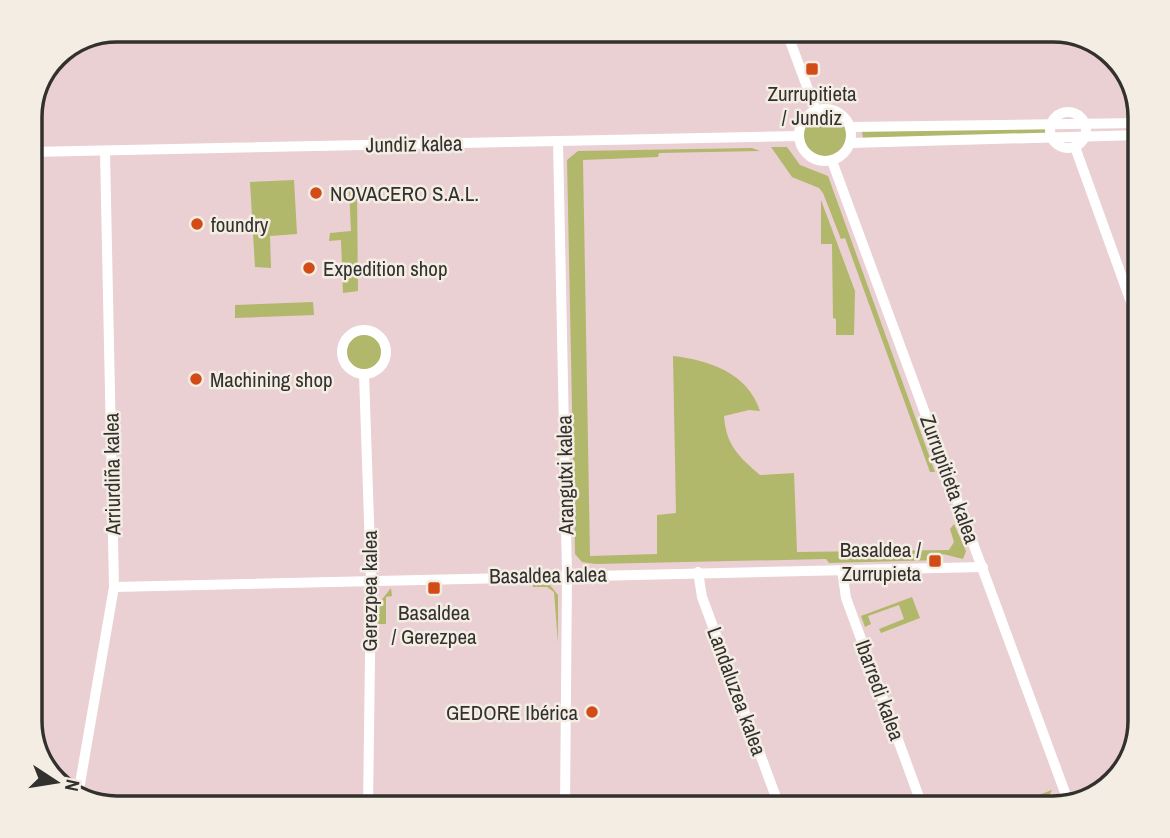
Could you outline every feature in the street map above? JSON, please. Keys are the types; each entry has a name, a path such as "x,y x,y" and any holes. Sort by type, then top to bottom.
{"street":[{"path":"790,42 816,111"},
{"path":"816,111 834,111 844,117 850,127 850,143 843,154 832,161 809,157 802,148 799,136 802,123 816,111"},
{"path":"850,127 1128,122"},
{"path":"1051,124 1051,137 1058,146 1075,147 1086,136 1085,124"},
{"path":"850,143 1128,135"},
{"name":"Jundiz kalea","path":"42,152 799,136"},
{"name":"Arangutxi kalea","path":"558,141 567,575 565,796"},
{"path":"1075,147 1128,294"},
{"name":"Arriurdiña kalea","path":"86,747 114,587 105,151"},
{"name":"Zurrupitieta kalea","path":"832,161 1066,795"},
{"path":"359,329 368,329 382,338 387,353 380,368 364,374 349,369 341,354 346,338 359,329"},
{"name":"Gerezpea kalea","path":"364,374 371,579 368,796"},
{"name":"Basaldea kalea","path":"114,587 983,567"},
{"name":"Ibarredi kalea","path":"842,570 846,598 919,796"},
{"name":"Landaluzea kalea","path":"698,572 702,597 776,796"}],"shaded area":[{"path":"117,42 1053,42 1077,46 1099,58 1120,84 1128,117 1128,721 1124,745 1112,767 1086,788 1067,795 1053,796 117,796 91,791 91,747 48,747 42,726 42,112 50,84 58,71 76,55 89,48"}],"green space":[{"path":"825,113 841,119 847,135 841,151 825,157 809,151 803,135 809,119"},
{"path":"1046,128 1046,134 863,138 862,131"},
{"path":"771,147 787,147 800,165 828,176 935,472 930,472 845,238 841,239 823,193 819,188 792,177"},
{"path":"752,148 760,151 659,153 658,157 583,160 590,556 657,554 657,515 676,513 673,356 700,361 726,371 737,378 754,398 760,411 749,410 724,416 725,426 731,443 740,456 760,475 794,473 797,552 949,550 954,542 950,529 954,524 966,551 963,559 943,554 941,560 829,563 826,559 595,564 582,562 575,554 567,160 578,151"},
{"path":"294,180 297,234 270,236 271,268 255,267 250,182"},
{"path":"349,190 357,190 358,291 343,293 341,240 329,241 330,233 351,231"},
{"path":"821,200 855,291 854,335 836,335 836,319 833,318 832,244 821,244"},
{"path":"313,302 314,315 235,318 235,305"},
{"path":"364,334 377,339 382,352 377,365 364,370 351,365 346,352 351,339"},
{"path":"533,584 550,585 558,595 558,643 554,592 547,587 533,587"},
{"path":"391,588 392,596 386,597 386,624 377,624 379,603"},
{"path":"912,597 920,618 881,633 879,629 904,619 899,605 868,616 871,624 865,627 861,616"},
{"path":"1052,790 1049,796 1036,796"}],"place":[{"name":"Zurrupitieta / Jundiz","path":"812,69"},
{"name":"NOVACERO S.A.L.","path":"316,193"},
{"name":"foundry","path":"197,224"},
{"name":"Expedition shop","path":"309,268"},
{"name":"Machining shop","path":"196,379"},
{"name":"Basaldea / Zurrupieta","path":"935,561"},
{"name":"Basaldea / Gerezpea","path":"434,588"},
{"name":"GEDORE Ibérica","path":"592,712"}]}
